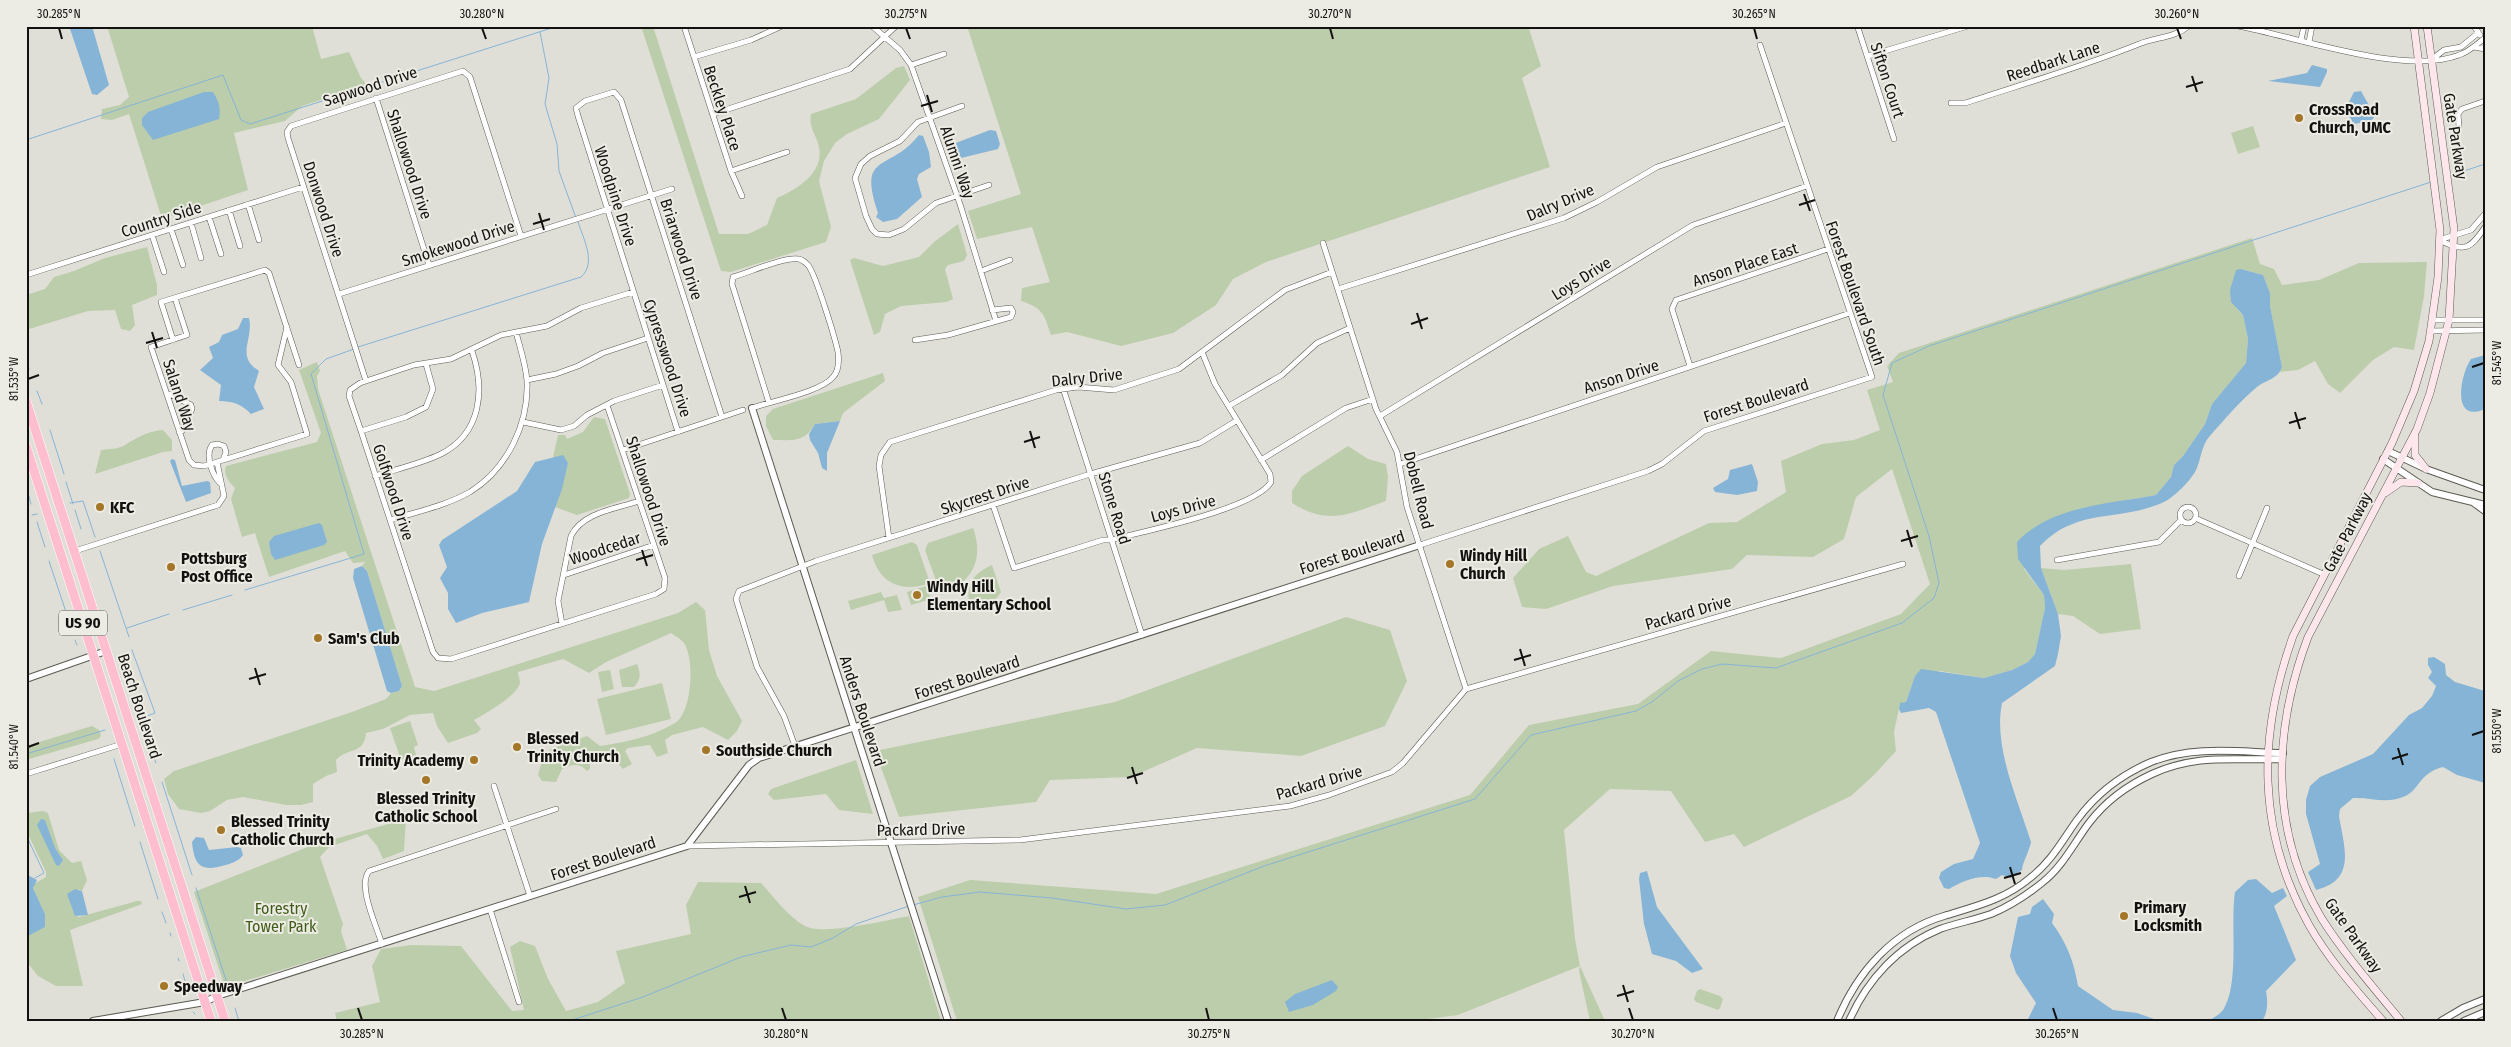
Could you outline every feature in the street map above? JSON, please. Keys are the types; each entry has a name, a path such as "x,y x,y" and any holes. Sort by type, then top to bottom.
{"highway":[{"name":"Beach Boulevard","path":"26,401 30,426 74,551 225,1021"},
{"name":"US 90","path":"26,446 211,1021"}],"main road":[{"name":"Gate Parkway","path":"2383,1021 2333,962 2297,901 2285,870 2273,824 2266,756 2282,668 2293,636 2388,451 2414,391 2431,331 2440,240 2434,177 2414,26"},
{"name":"Gate Parkway","path":"2401,1021 2333,936 2306,886 2286,822 2282,795 2282,756 2285,718 2295,671 2308,638 2378,500 2417,429 2430,393 2449,320 2454,234 2448,170 2427,26"},
{"path":"2417,429 2414,453 2426,469"},
{"path":"2378,500 2396,484 2408,481 2418,483"}],"street":[{"name":"Beckley Place","path":"684,26 731,171 742,196"},
{"path":"694,57 732,46 782,26"},
{"name":"Alumni Way","path":"872,26 900,50 911,65 957,196 996,321"},
{"path":"713,114 840,73 857,64 896,26"},
{"path":"1868,56 1968,26"},
{"name":"Reedbark Lane","path":"1951,103 1965,103 2115,55 2140,44 2169,38 2189,26"},
{"path":"2238,26 2394,61 2431,60 2461,55 2485,38 2478,33 2474,26"},
{"path":"2301,40 2304,26"},
{"path":"2309,42 2312,26"},
{"name":"Sifton Court","path":"1858,28 1894,139"},
{"path":"2431,60 2444,50 2458,48 2478,33"},
{"name":"Forest Boulevard South","path":"1760,45 1872,378"},
{"path":"2474,47 2485,49"},
{"path":"2458,48 2461,55"},
{"path":"911,65 944,54"},
{"name":"Sapwood Drive","path":"287,132 295,123 463,71 470,77 521,236"},
{"name":"Briarwood Drive","path":"576,108 580,103 614,92 621,100 722,417"},
{"name":"Shallowood Drive","path":"376,98 429,266"},
{"path":"2459,126 2458,114 2462,109 2485,102"},
{"path":"962,106 929,117 915,124 900,141 865,160 857,170 855,178 866,216 872,229 877,234 884,236 895,233 936,202 990,185"},
{"name":"Woodpine Drive","path":"576,108 633,292"},
{"name":"Dalry Drive","path":"1338,289 1564,218 1597,202 1657,167 1786,124"},
{"name":"Donwood Drive","path":"287,132 366,381"},
{"path":"731,171 787,152"},
{"name":"Country Side","path":"26,275 303,186"},
{"name":"Loys Drive","path":"1380,416 1693,225 1807,186"},
{"name":"Smokewood Drive","path":"339,294 672,189"},
{"path":"248,204 259,240"},
{"path":"229,210 240,246"},
{"path":"2440,240 2471,230 2485,214"},
{"path":"210,217 221,254"},
{"path":"191,223 202,258"},
{"path":"2440,240 2454,247 2469,246 2475,242 2485,227"},
{"path":"171,229 183,265"},
{"path":"152,235 164,272"},
{"name":"Dobell Road","path":"1323,243 1373,399 1400,464 1405,499 1466,689"},
{"name":"Anson Place East","path":"1690,366 1672,306 1676,300 1828,249"},
{"path":"752,408 770,403 822,386 835,376 838,352 814,278 808,265 801,260 785,260 733,277 732,284 770,403"},
{"path":"981,271 1010,260"},
{"path":"173,340 161,302 265,270 269,273 299,365"},
{"name":"Dalry Drive","path":"889,538 879,466 881,455 890,442 1063,388 1120,388 1179,369 1285,290 1332,272"},
{"name":"Golfwood Drive","path":"633,292 581,308 547,326 490,339 472,351 451,359 366,381 353,386 349,396 433,652 438,658 451,659 562,624 656,594 665,586"},
{"name":"Cypresswood Drive","path":"633,292 678,432"},
{"name":"Saland Way","path":"175,298 187,335 151,347 191,464 198,466 217,462"},
{"path":"915,340 948,335 1011,317 1013,312 1011,308 1006,307 992,310"},
{"name":"Anson Drive","path":"1400,464 1850,313"},
{"path":"2433,320 2485,320"},
{"path":"74,551 218,505 224,496 220,483 222,477 217,462 307,434 291,382 278,365 287,327"},
{"path":"1229,406 1282,374 1317,343 1350,328"},
{"path":"2431,331 2485,330"},
{"path":"390,520 447,502 471,491 497,468 514,444 523,422 527,380 516,332"},
{"path":"527,380 556,374 578,366 603,353 648,338"},
{"path":"375,476 442,453 465,433 475,415 480,390 479,377 472,351"},
{"name":"Loys Drive","path":"993,505 1014,568 1103,540 1111,540 1233,507 1270,484 1272,478 1214,384 1202,352"},
{"path":"361,432 406,417 426,407 433,389 426,364"},
{"name":"Forest Boulevard","path":"93,1021 205,1002 217,996 687,846 749,765 759,758 854,729 1648,471 1662,464 1704,430 1872,378"},
{"path":"523,422 561,430 574,426 586,415 607,405 663,385"},
{"name":"Stone Road","path":"1063,388 1142,635"},
{"path":"167,395 170,394 190,405 192,410 182,431 179,432"},
{"path":"1261,460 1346,408 1373,399"},
{"name":"Shallowood Drive","path":"607,405 665,578 665,586"},
{"name":"Anders Boulevard","path":"752,408 948,1021"},
{"path":"623,450 743,410"},
{"name":"Skycrest Drive","path":"795,746 784,716 757,667 736,599 739,591 889,538 1205,441 1236,421"},
{"path":"2388,451 2426,469 2485,490"},
{"path":"2384,459 2397,466 2432,492 2485,504"},
{"path":"562,624 557,607 571,536 576,526 590,517 639,501"},
{"path":"2474,502 2485,511"},
{"path":"2185,506 2193,508 2196,512 2195,518 2189,523 2181,520 2179,512 2185,506"},
{"path":"2239,576 2267,508"},
{"path":"2195,518 2324,574"},
{"path":"2057,560 2160,542 2181,520"},
{"name":"Woodcedar","path":"564,575 654,545"},
{"name":"Packard Drive","path":"687,846 1020,840 1300,804 1392,772 1466,689 1903,564"},
{"path":"26,679 106,651"},
{"path":"26,774 122,744"},
{"path":"2266,756 2212,750 2190,752 2150,762 2121,778 2086,808 2060,847 2042,868 2008,894 1983,905 1937,918 1912,930 1878,956 1854,986 1838,1019 1849,1021 1867,987 1883,968 1915,942 1941,929 1992,913 2021,899 2045,881 2070,852 2101,810 2128,788 2160,771 2190,760 2282,756"},
{"path":"2131,772 2135,784"},
{"path":"2121,778 2128,788"},
{"path":"494,786 530,896"},
{"path":"382,944 364,886 369,871 556,809"},
{"path":"150,829 162,825"},
{"path":"2060,847 2070,852"},
{"path":"490,910 519,1002"},
{"path":"1937,918 1941,929"},
{"path":"2441,1021 2466,1006 2485,999"},
{"path":"2464,1021 2485,1012"}],"green space":[{"path":"107,26 312,26 321,59 349,52 361,78 367,85 302,106 285,121 234,133 248,190 162,219 129,114 112,120 101,119 102,109 120,105 129,97"},
{"path":"641,26 653,26 719,234 748,234 767,225 777,198 800,185 813,172 819,157 819,148 810,119 811,114 856,99 896,68 904,66 910,80 879,119 847,134 835,143 824,161 819,181 831,227 826,242 731,272 721,271"},
{"path":"967,26 1528,26 1541,66 1522,78 1550,167 1266,262 1233,279 1216,305 1173,333 1121,346 1067,332 1051,335 1042,313 1034,306 1021,301 1022,288 1050,282 1032,227 977,239 968,211 1021,194"},
{"path":"2253,126 2260,147 2238,154 2231,133"},
{"path":"958,224 967,255 964,261 948,265 945,269 953,299 947,302 901,306 885,314 880,332 874,335 850,260 854,258 883,266 919,257 934,242"},
{"path":"2252,238 2260,264 2274,269 2282,285 2319,280 2359,263 2427,262 2424,296 2414,350 2394,347 2373,360 2340,393 2328,384 2315,361 2298,370 2280,372 2282,367 2270,306 2270,293 2263,275 2241,269 2236,308 2243,315 2248,339 2246,363 2212,404 2205,424 2183,456 2174,465 2171,477 2156,495 2078,509 2056,517 2024,569 2044,595 2045,608 2035,654 2028,662 2012,670 1984,678 1940,671 1915,676 1906,702 1900,704 1894,732 1896,751 1851,796 1744,847 1734,834 1705,842 1671,791 1610,789 1564,830 1575,939 1580,966 1458,1015 1413,1021 957,1021 918,897 970,880 1156,894 1470,795 1529,725 1638,704 1711,651 1781,658 1901,614 1930,584 1892,469 1856,497 1844,539 1813,557 1747,555 1732,569 1613,586 1546,609 1522,607 1513,578 1539,549 1568,536 1586,572 1596,576 1709,523 1737,522 1786,492 1781,461 1822,444 1854,440 1880,430 1867,390 1893,382 1887,366 1899,353"},
{"path":"147,247 157,285 157,295 132,305 135,325 130,331 121,329 115,310 88,311 26,330 26,295 45,289 54,277 105,258"},
{"path":"317,362 320,371 317,376 318,389 415,687 434,691 678,613 696,602 705,610 709,650 717,676 742,721 737,731 728,740 703,727 672,735 665,740 668,753 657,757 650,745 628,748 625,751 632,764 623,769 611,755 600,754 590,759 590,769 587,771 578,765 572,766 562,769 556,782 542,781 538,775 543,757 551,749 587,736 600,746 629,741 666,728 681,717 688,698 690,661 684,643 671,633 606,662 589,673 563,659 518,672 520,683 518,688 500,704 474,720 481,729 477,733 448,743 437,726 433,713 410,715 383,729 366,733 365,740 359,748 345,753 336,760 337,772 313,784 313,802 301,805 286,805 243,797 227,800 210,811 201,813 179,809 168,794 164,779 174,771 352,712 386,699 391,693 399,691 402,686 367,571 362,566 365,562 353,563 345,551 269,577 255,533 242,537 231,499 235,488 226,475 226,466 317,442 321,433 299,370"},
{"path":"883,373 885,381 843,413 840,421 815,424 807,435 797,439 773,440 766,426 766,416 773,409"},
{"path":"594,417 605,419 630,494 629,498 577,515 555,507 568,463 553,457 558,435 565,435 567,439 583,432"},
{"path":"163,430 172,440 172,451 163,452 95,474 101,450 114,449 143,435"},
{"path":"1348,446 1368,459 1386,464 1388,477 1386,501 1339,516 1317,514 1292,503 1292,491 1302,476"},
{"path":"973,528 977,550 973,569 960,584 941,595 925,550 928,543"},
{"path":"912,542 917,545 930,583 910,587 894,584 881,573 872,555"},
{"path":"2131,564 2141,629 2100,634 2073,616 2058,614 2041,568 2064,570"},
{"path":"992,565 1001,592 997,598 970,607 969,586 979,572"},
{"path":"926,586 931,599 911,605 907,592"},
{"path":"881,592 884,598 897,595 902,610 888,612 884,600 851,610 848,601"},
{"path":"1346,617 1390,630 1407,681 1385,726 1301,756 1197,748 1131,777 1050,780 1036,802 899,817 875,751 1115,702"},
{"path":"637,664 640,676 636,684 634,687 622,687 619,670"},
{"path":"610,670 614,689 602,692 598,672"},
{"path":"662,683 671,719 606,735 597,699"},
{"path":"410,721 418,745 414,747 416,755 401,760 390,728"},
{"path":"92,726 99,730 101,736 98,739 26,760 26,746"},
{"path":"856,760 873,814 839,810 826,794 774,800 768,794 771,789"},
{"path":"43,811 48,813 59,850 72,863 81,861 87,880 82,891 78,889 76,916 79,917 137,901 141,901 142,904 70,930 83,986 56,986 38,976 26,961 26,937 45,914 33,888 34,884 46,877 46,872 26,830 26,813"},
{"name":"Forestry Tower Park","path":"406,819 404,851 383,859 377,846 367,834 329,847 320,857 343,924 341,931 347,950 225,987 194,892 313,845"},
{"path":"698,882 761,883 793,917 805,926 814,929 856,926 909,916 941,1021 337,1021 335,1013 380,1002 372,966 381,949 411,945 461,946 512,1011 524,1010 510,947 520,941 535,946 548,979 566,1011 598,1002 625,983 616,951 691,934 686,905"},
{"path":"1580,966 1605,1021 1590,1021 1579,971"},
{"path":"1700,989 1720,996 1723,999 1718,1010 1696,1002 1694,999 1697,991"}],"water":[{"path":"69,26 92,26 109,85 97,95 92,94"},
{"path":"2312,65 2327,69 2320,87 2268,81 2307,73"},
{"path":"2361,91 2375,116 2371,121 2354,124 2345,110 2354,92"},
{"path":"204,92 213,92 215,95 220,108 219,119 153,140 142,125 142,118 148,112"},
{"path":"990,130 996,131 1000,144 998,149 957,159 953,144"},
{"path":"919,135 923,136 929,152 931,167 919,174 917,179 922,197 897,219 883,222 876,217 878,213 871,180 874,171 879,165 908,147"},
{"path":"2241,269 2263,275 2270,293 2270,306 2282,367 2275,377 2250,393 2209,437 2204,445 2195,472 2178,492 2166,501 2133,512 2085,520 2069,525 2054,533 2040,546 2041,568 2058,614 2061,636 2058,654 2055,666 2002,703 2000,720 2001,737 2008,773 2031,842 2030,846 2022,870 2011,878 2002,875 1996,879 1978,877 1949,889 1944,888 1939,878 1941,872 1954,864 1973,859 1980,843 1936,712 1929,708 1901,713 1899,709 1900,703 1906,702 1915,676 1921,669 1984,678 2012,670 2028,662 2035,654 2045,608 2044,595 2018,559 2017,542 2047,520 2064,513 2101,504 2156,495 2171,477 2174,465 2183,456 2205,424 2212,404 2246,363 2248,339 2243,315 2231,302 2230,290 2236,270"},
{"path":"243,318 249,318 247,353 252,365 259,371 254,387 264,409 251,414 237,404 219,401 221,385 200,370 213,358 209,347 219,342 222,335 238,329"},
{"path":"2485,355 2485,409 2474,412 2467,410 2463,404 2461,396 2462,386 2467,366 2471,359"},
{"path":"840,421 827,453 827,471 822,468 818,453 810,440 809,434 815,424"},
{"path":"563,455 568,463 562,489 542,544 529,602 482,613 456,623 448,609 448,593 440,578 447,567 439,545 442,540 517,491 535,462"},
{"path":"172,459 175,460 182,486 207,481 210,482 211,493 186,502 170,461"},
{"path":"1752,464 1758,482 1757,491 1737,495 1715,492 1713,488 1728,479 1730,470"},
{"path":"319,523 322,525 327,542 324,545 275,560 271,554 269,542 274,536"},
{"path":"362,566 367,571 402,686 399,691 391,693 387,691 353,578 354,569"},
{"path":"2434,657 2445,664 2446,675 2455,682 2485,691 2485,783 2457,775 2443,767 2429,773 2413,791 2403,797 2390,800 2353,798 2340,809 2339,816 2345,850 2343,870 2338,879 2316,890 2308,872 2320,864 2306,814 2306,800 2310,786 2320,777 2373,754 2409,715 2422,708 2432,696 2436,686 2428,678 2432,672 2428,665 2428,658"},
{"path":"41,819 45,820 55,848 63,860 59,866 56,865 37,825"},
{"path":"196,837 204,838 209,850 237,847 241,848 243,855 236,861 228,864 214,868 203,867 194,856 192,842"},
{"path":"1647,871 1657,907 1703,969 1692,973 1676,961 1652,954 1644,924 1639,879 1640,873"},
{"path":"26,874 37,880 33,888 45,914 45,927 26,937"},
{"path":"2256,879 2272,893 2283,888 2287,896 2274,906 2296,960 2266,991 2267,1007 2262,1021 2207,1021 2220,1014 2228,999 2233,969 2235,892 2248,880"},
{"path":"75,889 82,891 88,915 75,916 67,894"},
{"path":"2043,899 2054,914 2052,923 2069,953 2078,986 2113,1010 2137,1013 2160,1021 2027,1021 2036,1003 2016,973 2010,956 2018,917 2030,914 2032,907"},
{"path":"1332,980 1338,987 1336,991 1313,1005 1289,1012 1285,1002 1295,994"}],"waterway":[{"path":"26,140 223,75 241,120 250,124 558,26"},
{"path":"540,32 549,78 545,104 557,144 559,171 576,218"},
{"path":"2449,176 2485,164"},
{"path":"913,905 942,897 980,892 1052,898 1126,909 1165,905 1264,866 1475,799 1531,735 1636,711 1652,702 1678,681 1702,669 1722,664 1776,668 1902,623 1934,598 1939,583 1929,536 1883,395 1892,363 1929,346 2431,182"},
{"path":"358,347 581,277 586,271 588,258 578,222"},
{"path":"245,590 364,554 311,374 326,359 354,349"},
{"path":"28,365 29,369"},
{"path":"37,391 42,404"},
{"path":"50,430 64,474"},
{"path":"66,482 73,504"},
{"path":"28,493 31,504"},
{"path":"70,503 83,501 95,537"},
{"path":"75,510 81,529"},
{"path":"32,515 37,514"},
{"path":"37,522 45,547"},
{"path":"100,551 129,637"},
{"path":"49,561 70,624"},
{"path":"183,610 232,595"},
{"path":"127,628 169,614"},
{"path":"75,640 77,645"},
{"path":"132,650 155,713 139,719"},
{"path":"135,701 138,708"},
{"path":"140,716 142,723"},
{"path":"143,727 156,763"},
{"path":"26,754 105,730"},
{"path":"114,759 135,826"},
{"path":"162,782 192,875"},
{"path":"26,835 44,873 35,878"},
{"path":"140,842 158,899"},
{"path":"196,888 227,983"},
{"path":"569,1021 643,997 741,957 791,945 811,947 833,938 856,924 909,906"},
{"path":"162,912 166,923"},
{"path":"183,974 187,988"},
{"path":"235,1008 239,1021"}],"place":[{"name":"CrossRoad Church, UMC","path":"2299,118"},
{"name":"KFC","path":"100,507"},
{"name":"Windy Hill Church","path":"1450,564"},
{"name":"Pottsburg Post Office","path":"171,567"},
{"name":"Windy Hill Elementary School","path":"917,595"},
{"name":"Sam's Club","path":"318,638"},
{"name":"Blessed Trinity Church","path":"517,747"},
{"name":"Southside Church","path":"706,750"},
{"name":"Trinity Academy","path":"474,760"},
{"name":"Blessed Trinity Catholic School","path":"426,780"},
{"name":"Blessed Trinity Catholic Church","path":"221,830"},
{"name":"Primary Locksmith","path":"2124,916"},
{"name":"Speedway","path":"164,986"}]}
